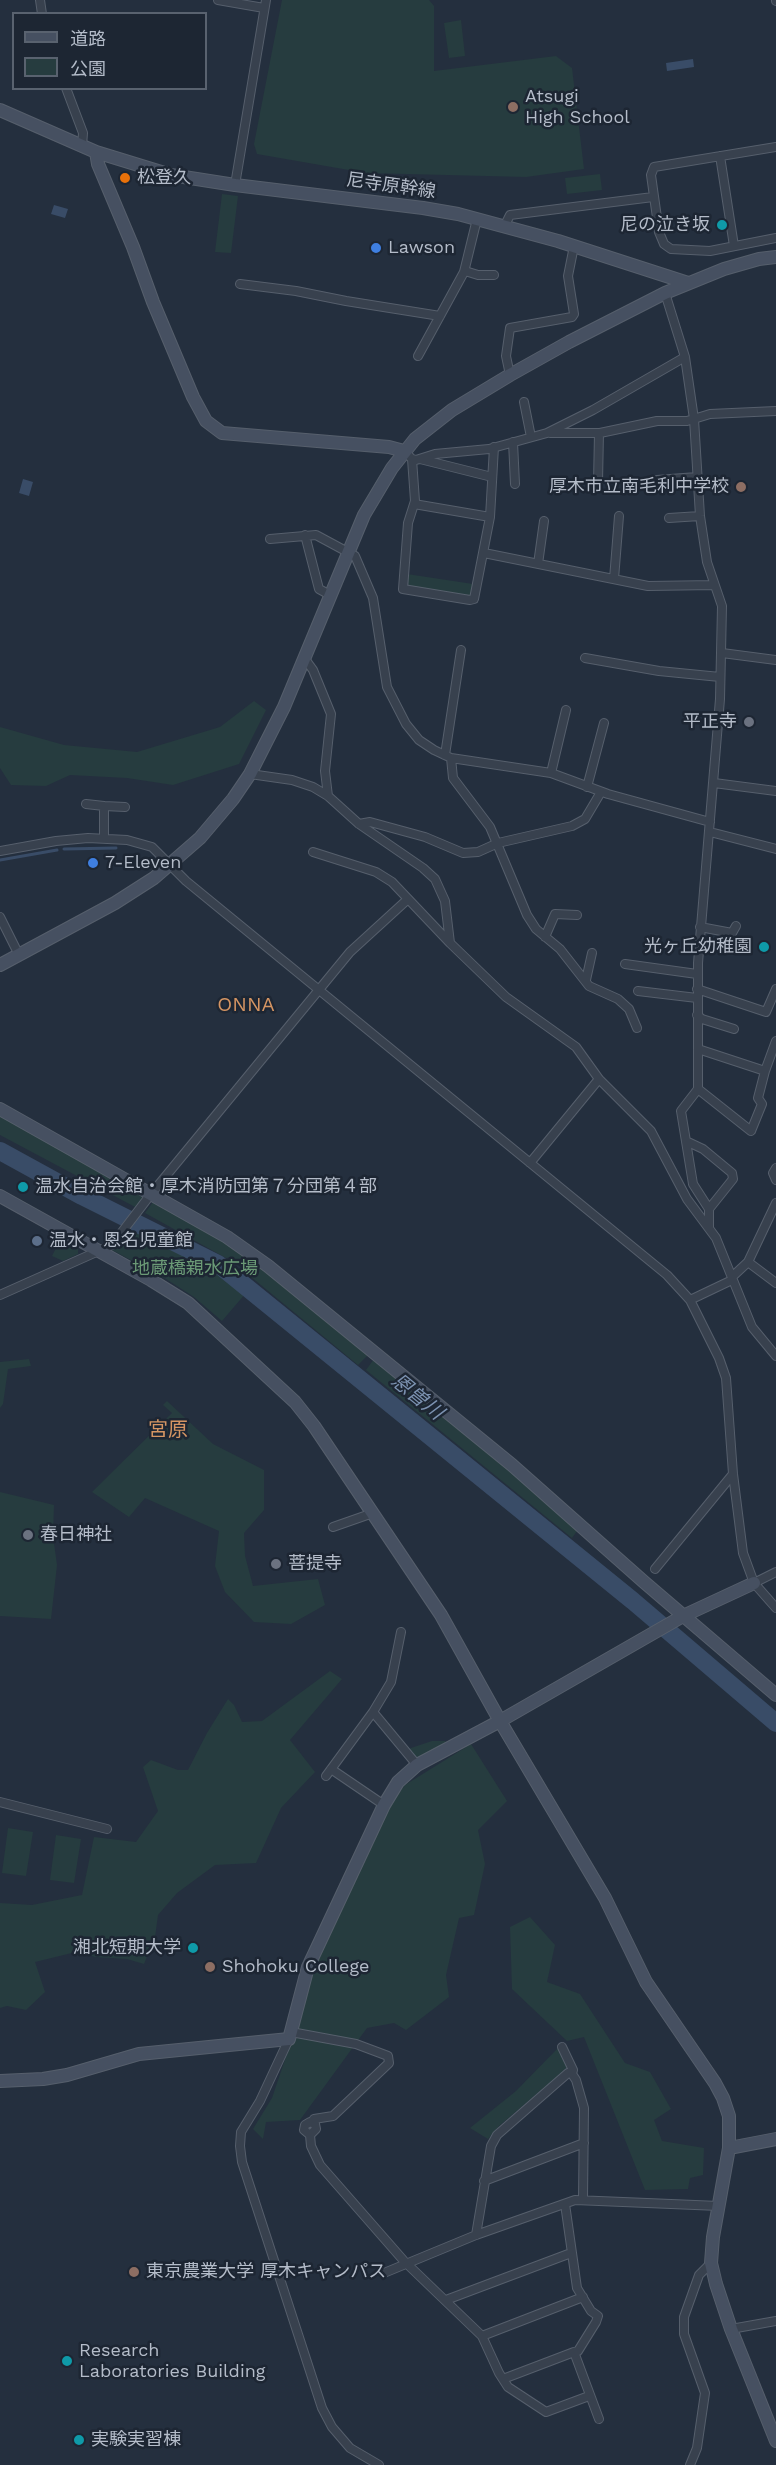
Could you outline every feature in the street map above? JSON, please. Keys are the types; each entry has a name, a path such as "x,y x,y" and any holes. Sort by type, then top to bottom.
{"street":[{"path":"218,0 265,4 235,185"},
{"path":"67,90 83,133 82,146"},
{"name":"尼寺原幹線","path":"0,110 96,152 171,175 235,185 423,207 505,225 688,283"},
{"path":"776,147 654,167 651,175 659,232 664,244 671,249 710,251 776,238"},
{"path":"96,152 98,164 153,302 193,397 206,421 222,433 389,447 412,456 492,477"},
{"path":"720,156 734,246"},
{"path":"505,225 510,214 653,197"},
{"path":"418,356 465,271 477,219"},
{"path":"510,375 506,356 510,328 572,317 574,314 568,276 574,246"},
{"path":"0,964 116,903 171,865 206,832 249,774 284,707 369,507 412,456 435,422 510,375 665,293 732,266 776,257"},
{"path":"465,271 477,275 494,275"},
{"path":"240,284 296,291 440,316"},
{"path":"665,293 685,357 694,419 700,516 707,562 722,606 722,652 714,783 697,974 698,1089 681,1111 682,1130 693,1184 709,1209 709,1228"},
{"path":"412,456 494,447 547,433 593,410 685,357"},
{"path":"525,402 531,437"},
{"path":"547,433 599,433 657,422 694,419 711,414 776,411"},
{"path":"598,482 599,433"},
{"path":"513,442 515,484"},
{"path":"412,456 414,504 408,523 403,589 474,599 490,518 494,447"},
{"path":"657,480 697,477"},
{"path":"414,504 490,518"},
{"path":"614,579 622,531 620,516"},
{"path":"669,518 700,516"},
{"path":"538,564 544,521"},
{"path":"305,535 319,589 330,595"},
{"path":"270,539 316,535 355,556 373,598 387,687 406,724 419,740 448,757 550,772 601,792 710,822"},
{"path":"484,553 648,586 714,585"},
{"path":"461,650 448,757 453,778 490,827 528,921 560,950 589,986 618,999 629,1009 637,1028"},
{"path":"722,652 776,660"},
{"path":"585,658 659,671 720,677"},
{"path":"305,659 313,670 331,714 325,771 328,796"},
{"path":"550,772 566,710"},
{"path":"587,786 604,723"},
{"path":"249,774 292,780 313,787 328,796 359,824 423,868 435,879 445,901 450,944"},
{"path":"714,783 776,791"},
{"path":"359,824 370,822 425,837 463,853 478,852 498,843 572,826 585,819 601,792"},
{"path":"86,804 125,807"},
{"path":"104,806 104,838"},
{"path":"710,832 776,849"},
{"path":"0,851 56,841 104,838 128,840 152,847 186,881 667,1275 690,1300 719,1358 726,1378 743,1553 754,1583 776,1608"},
{"path":"314,852 376,872 392,882 450,944 506,997 576,1047 599,1079 651,1131 687,1199 709,1228 733,1278 752,1327 776,1356"},
{"path":"0,1295 99,1253 112,1245 151,1194 350,952 408,899"},
{"path":"545,937 555,914 577,915"},
{"path":"0,917 19,955"},
{"path":"700,927 732,933 736,926"},
{"path":"586,981 592,953"},
{"path":"625,964 635,963 697,974"},
{"path":"638,991 650,989 697,994 766,1012 776,989"},
{"path":"697,1015 702,1019 734,1029"},
{"path":"698,1089 751,1131 762,1104 758,1098 776,1041"},
{"path":"698,1049 765,1071"},
{"path":"530,1163 599,1079"},
{"path":"0,1109 227,1237 268,1266 512,1465 679,1618 776,1695"},
{"path":"686,1142 703,1149 732,1173 733,1179 709,1209"},
{"path":"776,1168 773,1173 776,1180"},
{"path":"0,1196 151,1280 188,1304 295,1401 441,1615 500,1721 605,1898 646,1982 715,2083 729,2116 729,2148 713,2237 711,2263 731,2329 776,2442"},
{"path":"690,1300 733,1278 748,1262 764,1237 776,1203"},
{"path":"748,1262 776,1283"},
{"path":"655,1569 734,1474"},
{"path":"333,1527 373,1513"},
{"path":"379,2465 350,2448 332,2427 322,2409 242,2162 241,2132 260,2101 290,2036 308,1966 384,1805 399,1782 417,1765 500,1721 679,1618 776,1572"},
{"path":"384,1805 329,1772 373,1712 391,1682 401,1632"},
{"path":"373,1712 417,1765"},
{"path":"0,1802 107,1829"},
{"path":"0,2081 43,2079 67,2075 139,2054 290,2036 356,2044 388,2056 391,2059 389,2063 333,2116 314,2119 315,2132 310,2135 313,2152 320,2166 408,2264 482,2336 508,2387 546,2412 589,2396"},
{"path":"562,2047 573,2070 572,2074 581,2093 584,2108 583,2199"},
{"path":"476,2235 489,2152 497,2135 568,2073 572,2074"},
{"path":"729,2148 776,2139"},
{"path":"484,2181 584,2143"},
{"path":"384,2273 476,2235 583,2199 719,2206"},
{"path":"503,2379 578,2351 596,2322 598,2316 591,2311 577,2288 566,2204"},
{"path":"446,2300 571,2253"},
{"path":"690,2465 697,2448 705,2393 684,2334 684,2317 699,2275 711,2263"},
{"path":"482,2336 583,2297"},
{"path":"731,2329 776,2321"},
{"path":"573,2352 599,2419"}],"green space":[{"path":"282,0 429,0 434,6 434,71 556,56 572,68 584,169 526,177 366,173 257,154 254,144"},
{"path":"461,20 465,56 449,58 444,23"},
{"path":"600,174 602,190 567,194 565,178"},
{"path":"222,194 238,196 231,253 215,252"},
{"path":"407,574 473,584 471,598 405,588"},
{"path":"254,701 266,710 239,764 173,785 127,778 70,775 46,786 11,785 0,768 0,727 64,745 137,752 220,727"},
{"path":"0,1114 144,1197 137,1208 0,1135"},
{"path":"153,1202 227,1239 368,1355 358,1365 250,1276 252,1272 232,1257 226,1258 145,1213"},
{"name":"地蔵橋親水広場","path":"137,1227 170,1242 179,1233 210,1251 241,1274 236,1284 246,1293 222,1321 194,1297 163,1277 112,1250"},
{"path":"67,1243 78,1248 78,1254 63,1261 52,1256 57,1246 63,1249"},
{"path":"29,1359 31,1366 8,1369 3,1404 0,1408 0,1362"},
{"path":"374,1359 510,1466 577,1531 572,1538 366,1370"},
{"path":"167,1401 213,1444 264,1470 264,1510 244,1533 245,1556 253,1586 318,1579 325,1605 291,1624 254,1622 225,1592 215,1566 219,1531 145,1498 129,1517 92,1492 172,1413 163,1405"},
{"name":"春日神社","path":"0,1492 54,1505 53,1536 57,1565 51,1619 0,1616"},
{"path":"330,1671 342,1679 290,1740 315,1772 281,1808 256,1863 215,1865 177,1893 158,1915 155,1937 144,1964 127,1959 95,1957 80,1951 35,1962 45,1992 26,2010 7,2006 0,2008 0,1903 32,1905 82,1895 94,1837 136,1842 158,1811 143,1767 151,1760 178,1770 188,1770 228,1699 234,1705 242,1722 262,1721"},
{"path":"432,1741 445,1741 448,1744 416,1759 408,1749"},
{"path":"471,1744 507,1801 478,1830 485,1864 474,1915 459,1918 446,1975 449,1997 406,2030 394,2023 367,2028 300,2120 266,2122 263,2139 253,2129 272,2098 296,2027 311,1965 370,1830 405,1785"},
{"path":"8,1828 33,1832 26,1876 2,1873"},
{"path":"56,1835 81,1839 74,1883 50,1880"},
{"path":"530,1917 555,1945 547,1982 580,1994 625,2063 650,2072 671,2109 654,2120 662,2141 704,2148 703,2175 690,2178 688,2189 645,2190 584,2037 567,2041 512,1989 510,1927"},
{"path":"559,2047 566,2069 499,2126 488,2139 470,2128 516,2091"}],"water":[{"path":"693,59 694,67 667,71 666,63"},
{"path":"54,205 68,209 65,218 51,214"},
{"path":"23,479 33,482 29,496 19,493"}],"waterway":[{"path":"64,849 116,848"},
{"path":"0,860 57,850"},
{"name":"恩曽川","path":"0,1151 82,1196 218,1264 633,1601 776,1723"}],"place":[{"name":"Atsugi High School","path":"513,107"},
{"name":"松登久","path":"125,178"},
{"name":"尼の泣き坂","path":"722,225"},
{"name":"Lawson","path":"376,248"},
{"name":"厚木市立南毛利中学校","path":"741,487"},
{"name":"平正寺","path":"749,722"},
{"name":"7-Eleven","path":"93,863"},
{"name":"光ヶ丘幼稚園","path":"764,947"},
{"name":"温水自治会館・厚木消防団第７分団第４部","path":"23,1187"},
{"name":"温水・恩名児童館","path":"37,1241"},
{"name":"春日神社","path":"28,1535"},
{"name":"菩提寺","path":"276,1564"},
{"name":"湘北短期大学","path":"193,1948"},
{"name":"Shohoku College","path":"210,1967"},
{"name":"東京農業大学 厚木キャンパス","path":"134,2272"},
{"name":"Research Laboratories Building","path":"67,2361"},
{"name":"実験実習棟","path":"79,2440"}],"district":[{"name":"ONNA","path":"246,1005"},
{"name":"宮原","path":"168,1430"}]}
